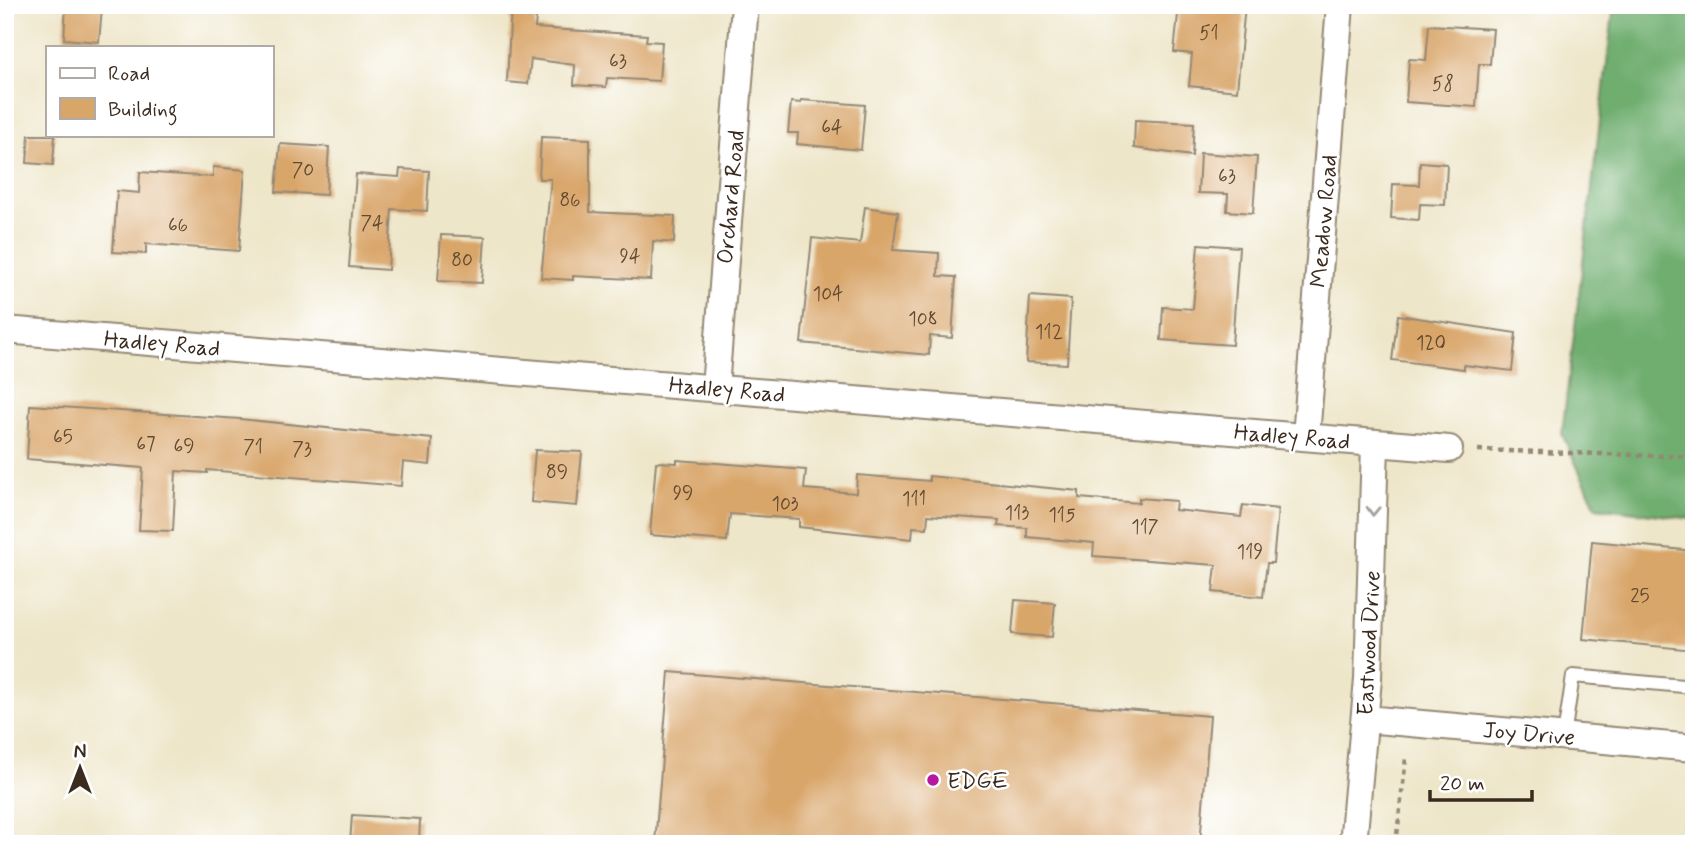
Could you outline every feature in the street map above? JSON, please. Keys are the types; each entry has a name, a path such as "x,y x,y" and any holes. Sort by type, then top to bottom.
{"street":[{"name":"Orchard Road","path":"715,388 745,5"},
{"name":"Meadow Road","path":"1306,437 1340,5"},
{"name":"Hadley Road","path":"5,330 1449,449"},
{"name":"Eastwood Drive","path":"1353,844 1365,719 1376,443"},
{"name":"Joy Drive","path":"1365,719 1694,748"}],"lane":[{"path":"1564,736 1573,676 1694,687"}],"path":[{"path":"1449,449 1694,457"},
{"path":"1396,844 1406,758"}],"green space":[{"path":"1614,5 1694,5 1694,519 1596,507 1562,434"}],"building":[{"path":"66,5 102,8 99,42 64,39"},
{"path":"511,5 537,5 535,28 647,35 646,41 662,42 659,81 607,78 606,87 574,85 575,65 531,59 528,84 507,82"},
{"path":"1179,5 1245,5 1237,91 1189,86 1192,54 1174,52"},
{"path":"1429,25 1493,29 1490,64 1479,64 1476,107 1406,102 1409,59 1426,60"},
{"path":"801,100 865,105 861,150 797,144 798,133 788,133 791,102 801,103"},
{"path":"1135,120 1194,123 1192,156 1134,148"},
{"path":"29,135 55,136 53,165 27,163"},
{"path":"541,137 590,139 590,212 675,216 674,243 653,241 651,280 573,276 573,280 541,278 551,179 539,179"},
{"path":"280,144 329,147 326,195 276,192"},
{"path":"1200,153 1257,157 1253,213 1227,211 1228,194 1198,193"},
{"path":"1420,162 1447,164 1445,205 1420,204 1419,220 1391,218 1393,184 1419,185"},
{"path":"213,167 245,170 239,251 146,244 146,254 113,252 117,191 139,193 140,172 213,177"},
{"path":"400,169 429,171 427,211 392,209 388,270 349,267 356,174 399,177"},
{"path":"865,207 898,212 893,250 939,253 938,276 956,277 952,338 930,336 929,355 801,343 812,238 860,243"},
{"path":"441,235 485,237 482,283 438,281"},
{"path":"1198,244 1239,247 1232,345 1161,340 1163,307 1193,309"},
{"path":"1030,296 1071,299 1067,364 1026,362"},
{"path":"1398,315 1516,333 1512,371 1464,365 1464,369 1392,360"},
{"path":"30,405 240,419 432,439 430,465 403,462 401,486 207,470 207,473 176,471 173,531 139,530 143,468 27,459"},
{"path":"535,450 582,452 577,506 531,502"},
{"path":"677,460 806,470 804,489 856,493 857,475 929,481 929,476 1079,491 1079,498 1139,503 1139,498 1176,501 1175,510 1241,517 1243,505 1278,509 1273,563 1267,563 1263,597 1213,592 1216,565 1093,556 1094,543 1027,537 1027,528 998,526 999,520 928,515 927,528 913,527 912,539 799,527 799,519 730,514 727,541 650,535 656,462 677,463"},
{"path":"1592,541 1694,551 1694,650 1583,639"},
{"path":"1015,600 1055,603 1052,637 1012,634"},
{"name":"EDGE","path":"669,672 1210,716 1200,844 655,844"},
{"path":"352,815 420,819 419,844 350,844"}],"place":[{"name":"EDGE","path":"933,780"}]}
